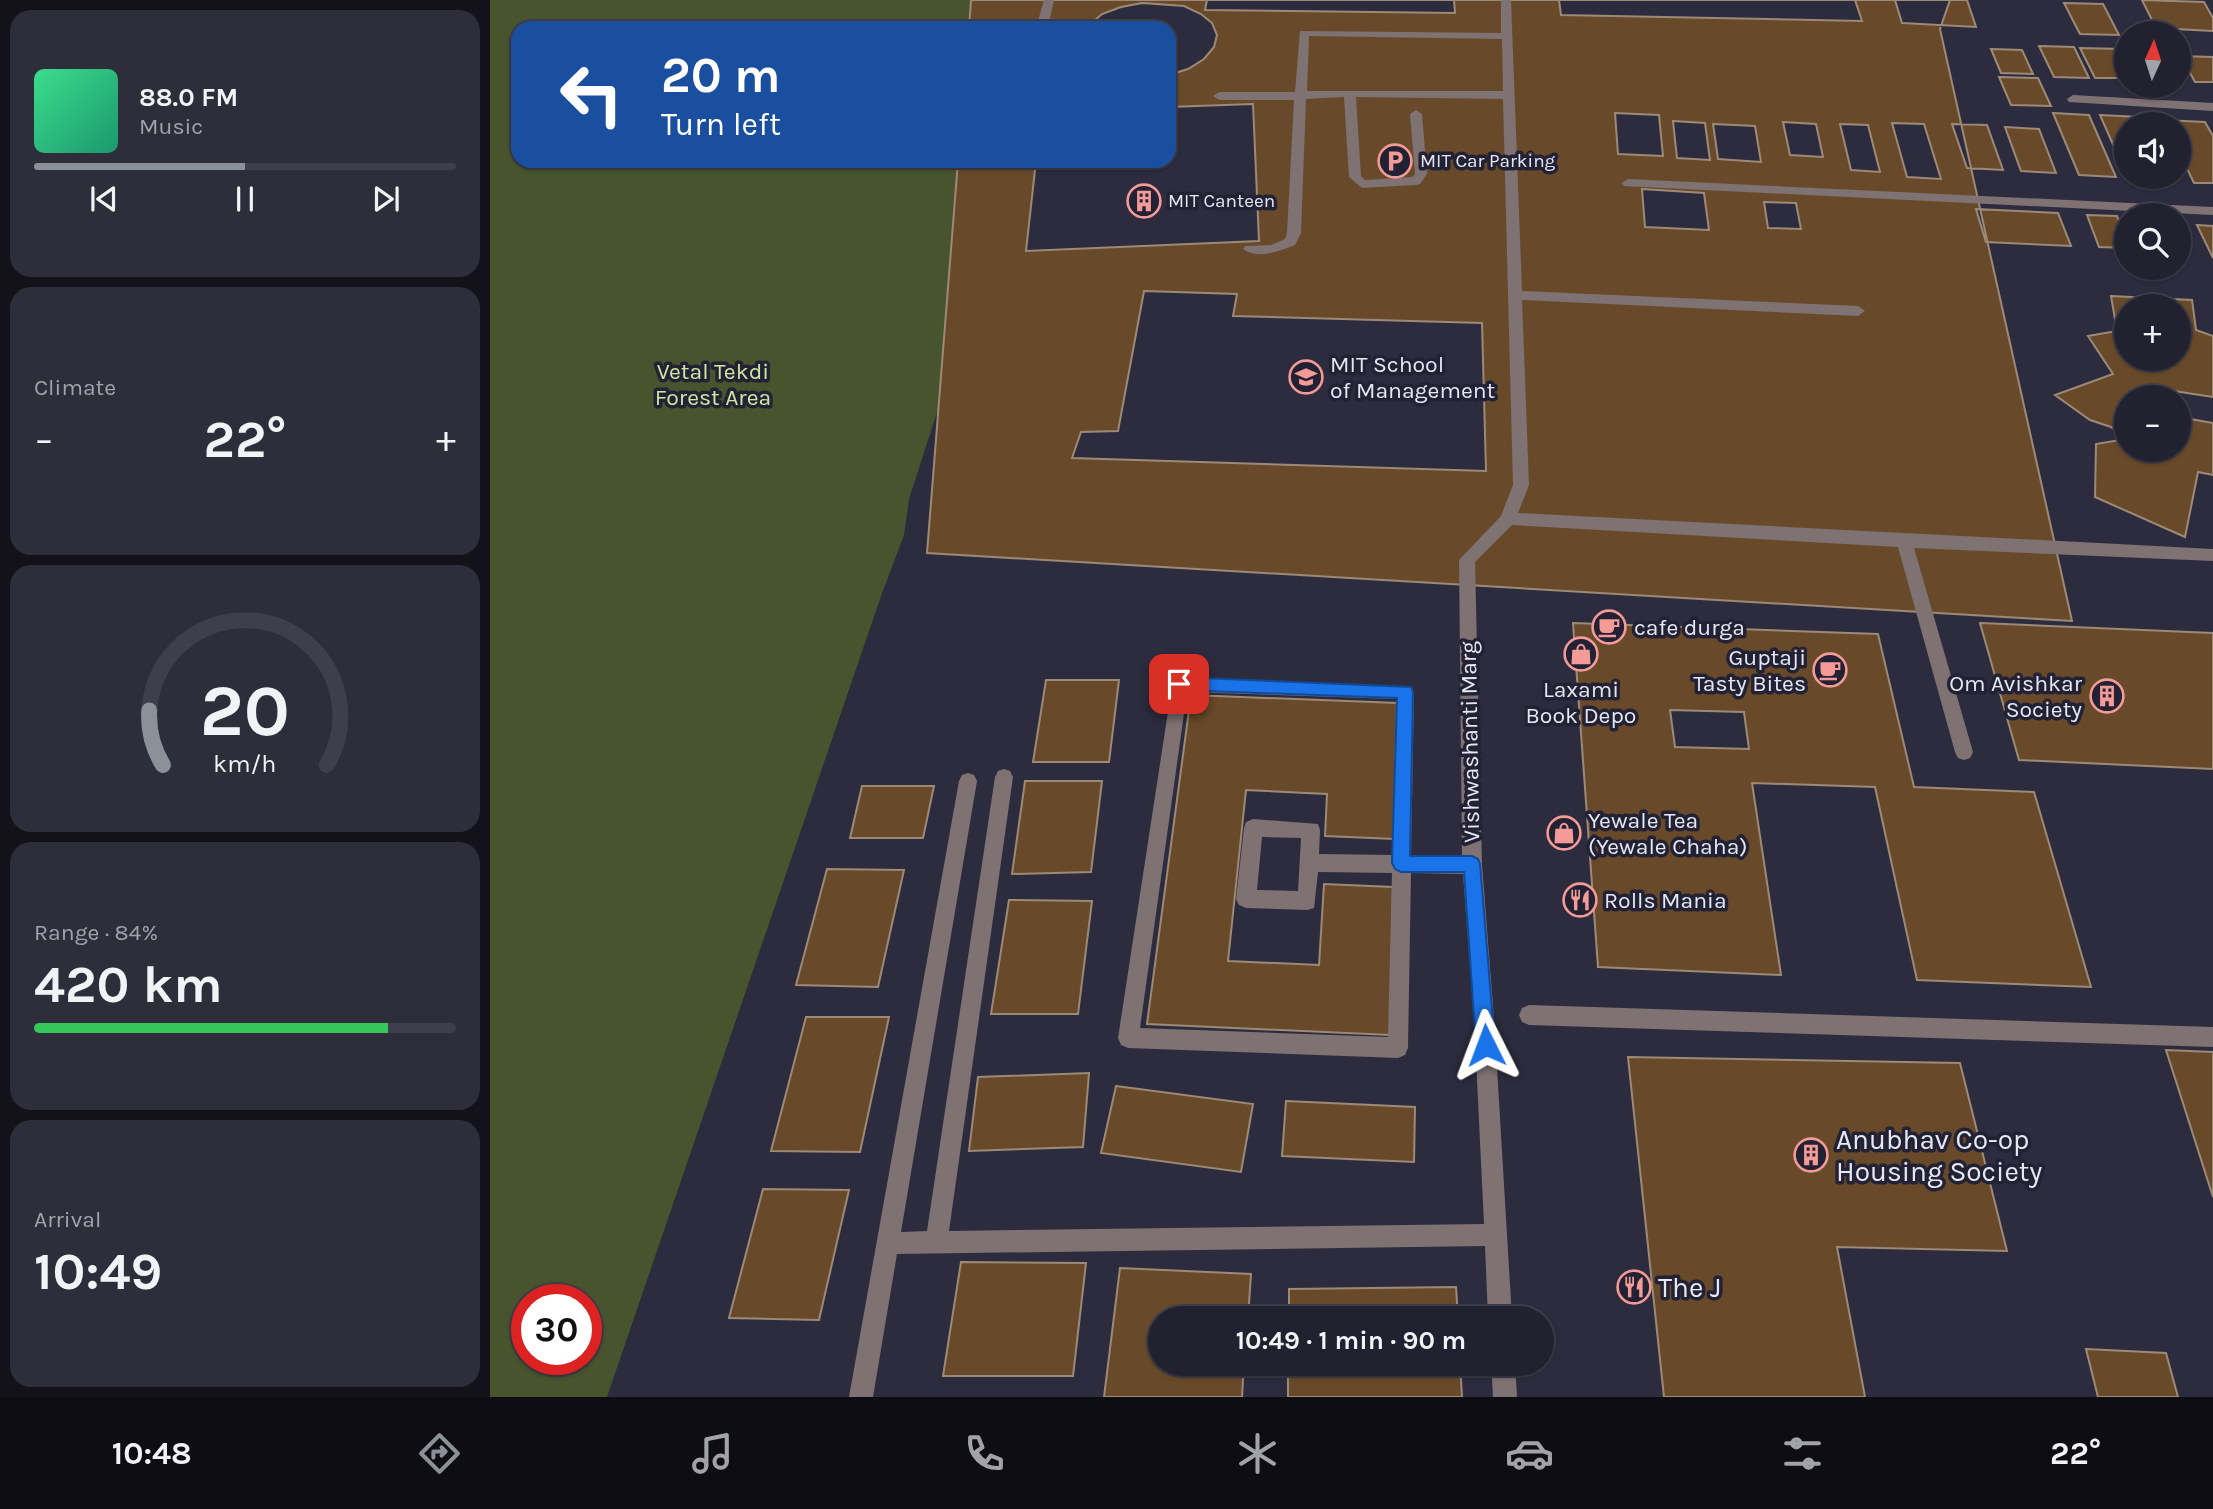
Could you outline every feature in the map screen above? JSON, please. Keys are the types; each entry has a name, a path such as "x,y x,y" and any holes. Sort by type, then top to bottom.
{"street":[{"path":"1044,21 1049,0"},
{"path":"1506,0 1521,485 1508,519 2213,555"},
{"path":"1250,250 1272,249 1290,242 1294,233 1298,104 1301,96 1304,33 1507,36"},
{"path":"1350,94 1355,177 1362,184 1416,181 1421,174 1416,114"},
{"path":"1219,96 1509,95"},
{"path":"2073,99 2213,107"},
{"path":"1628,183 2213,211"},
{"path":"1515,295 1858,311"},
{"name":"Vishwashanti Marg","path":"1499,1306 1484,1018 1472,864 1467,560 1508,519"},
{"path":"1903,541 1964,751"},
{"path":"1179,684 1405,692 1401,863 1398,1048 1128,1038 1179,684"},
{"path":"936,1244 1004,777"},
{"path":"861,1397 968,781"},
{"path":"1253,828 1311,830 1310,863 1307,901 1246,899 1253,828"},
{"path":"1310,863 1472,864"},
{"path":"1530,1015 2213,1037"},
{"path":"888,1243 1495,1235"},
{"path":"1504,1376 1506,1397"}],"green space":[{"name":"Vetal Tekdi Forest Area","path":"490,0 1050,0 1045,21 511,21 511,168 1006,168 999,220 909,499 904,535 607,1397 490,1397"}],"building":[{"path":"971,0 1950,0 1940,29 2072,621 927,553 957,168 1176,168 1176,21 970,21"},
{"path":"1207,0 1454,0 1455,13 1205,10"},
{"path":"1559,0 1855,0 1862,21 1561,15"},
{"path":"1895,0 1967,0 1976,27 1902,23"},
{"path":"2142,0 2204,2 2213,18 2213,31 2191,30 2191,21 2152,21"},
{"path":"1142,3 1184,6 1212,23 1217,35 1214,47 1204,59 1176,73 1176,21 1094,21 1102,14"},
{"path":"2064,3 2103,4 2114,25 2114,35 2080,34"},
{"path":"2039,46 2074,47 2089,78 2054,77"},
{"path":"2080,48 2114,49 2114,78 2095,78"},
{"path":"1991,49 2022,50 2033,74 2001,73"},
{"path":"2191,56 2213,57 2213,82 2195,82 2191,75"},
{"path":"1999,77 2038,78 2051,106 2011,105"},
{"name":"MIT Canteen","path":"1253,104 1259,241 1026,251 1035,168 1176,168 1176,107"},
{"path":"1615,113 1659,115 1663,156 1618,154"},
{"path":"2053,113 2089,115 2114,172 2114,177 2079,175"},
{"path":"2100,115 2114,116 2114,147"},
{"path":"1673,121 1705,123 1710,160 1677,158"},
{"path":"2191,121 2205,122 2213,136 2213,183 2194,183 2191,177"},
{"path":"1783,122 1816,124 1823,157 1790,155"},
{"path":"1892,123 1924,124 1941,179 1907,177"},
{"path":"1713,124 1755,126 1761,162 1718,159"},
{"path":"1840,124 1868,125 1880,172 1851,170"},
{"path":"1952,124 1987,125 2003,170 1967,168"},
{"path":"2005,127 2039,129 2056,173 2021,171"},
{"path":"1642,189 1704,193 1709,230 1645,227"},
{"path":"1764,202 1796,203 1801,229 1768,228"},
{"path":"1976,209 2058,213 2071,246 1986,242"},
{"path":"2087,215 2114,216 2114,248 2099,247"},
{"path":"2197,225 2213,226 2213,258"},
{"name":"MIT School of Management","path":"1144,291 1237,294 1233,316 1482,323 1486,471 1072,458 1081,432 1118,431"},
{"path":"2192,300 2196,330 2213,336 2213,397 2191,394 2191,385 2114,385 2114,429 2090,420 2055,395 2113,374 2088,336 2114,332 2114,371 2191,371"},
{"path":"2191,419 2213,423 2213,475 2198,472 2185,537 2095,497 2096,444 2114,441 2114,462 2191,462"},
{"path":"1573,623 1878,634 1914,787 2034,792 2091,987 1917,980 1875,787 1752,783 1781,975 1598,967","holes":["1670,710 1744,712 1749,749 1675,747"]},
{"name":"Om Avishkar Society","path":"1980,623 2213,633 2213,769 2019,760"},
{"path":"1046,680 1119,680 1109,762 1033,762"},
{"path":"1191,695 1398,703 1394,839 1325,836 1327,794 1246,790 1228,961 1319,965 1324,884 1393,887 1390,1035 1147,1024"},
{"path":"1025,781 1102,781 1091,872 1012,874"},
{"path":"862,786 934,786 923,838 850,838"},
{"path":"827,869 904,870 878,987 796,985"},
{"path":"1009,900 1092,901 1078,1014 991,1014"},
{"path":"806,1017 889,1017 860,1152 771,1151"},
{"path":"2166,1050 2213,1052 2213,1197"},
{"name":"Anubhav Co-op Housing Society","path":"1628,1057 1960,1063 2007,1251 1837,1247 1865,1397 1664,1397"},
{"path":"1089,1073 1083,1147 969,1151 978,1077"},
{"path":"1116,1086 1253,1104 1241,1172 1101,1153"},
{"path":"1286,1101 1415,1107 1414,1162 1282,1156"},
{"path":"763,1189 849,1190 819,1320 729,1318"},
{"path":"961,1262 1086,1263 1073,1376 943,1376"},
{"path":"1120,1268 1251,1274 1249,1306 1148,1306 1148,1376 1243,1376 1242,1397 1104,1397"},
{"path":"1456,1287 1457,1306 1289,1306 1289,1289"},
{"path":"2086,1349 2166,1353 2178,1397 2098,1397"},
{"path":"1288,1376 1461,1376 1462,1397 1288,1397"}],"place":[{"name":"MIT Car Parking","path":"1395,161"},
{"name":"MIT Canteen","path":"1144,201"},
{"name":"MIT School of Management","path":"1306,377"},
{"name":"cafe durga","path":"1609,627"},
{"name":"Laxami Book Depo","path":"1581,654"},
{"name":"Guptaji Tasty Bites","path":"1830,670"},
{"name":"Om Avishkar Society","path":"2107,696"},
{"name":"Yewale Tea (Yewale Chaha)","path":"1564,833"},
{"name":"Rolls Mania","path":"1580,900"},
{"name":"Anubhav Co-op Housing Society","path":"1811,1155"},
{"name":"The J","path":"1634,1287"}],"route":[{"path":"1179,684 1405,692 1401,863 1472,864 1486,1045"}]}
